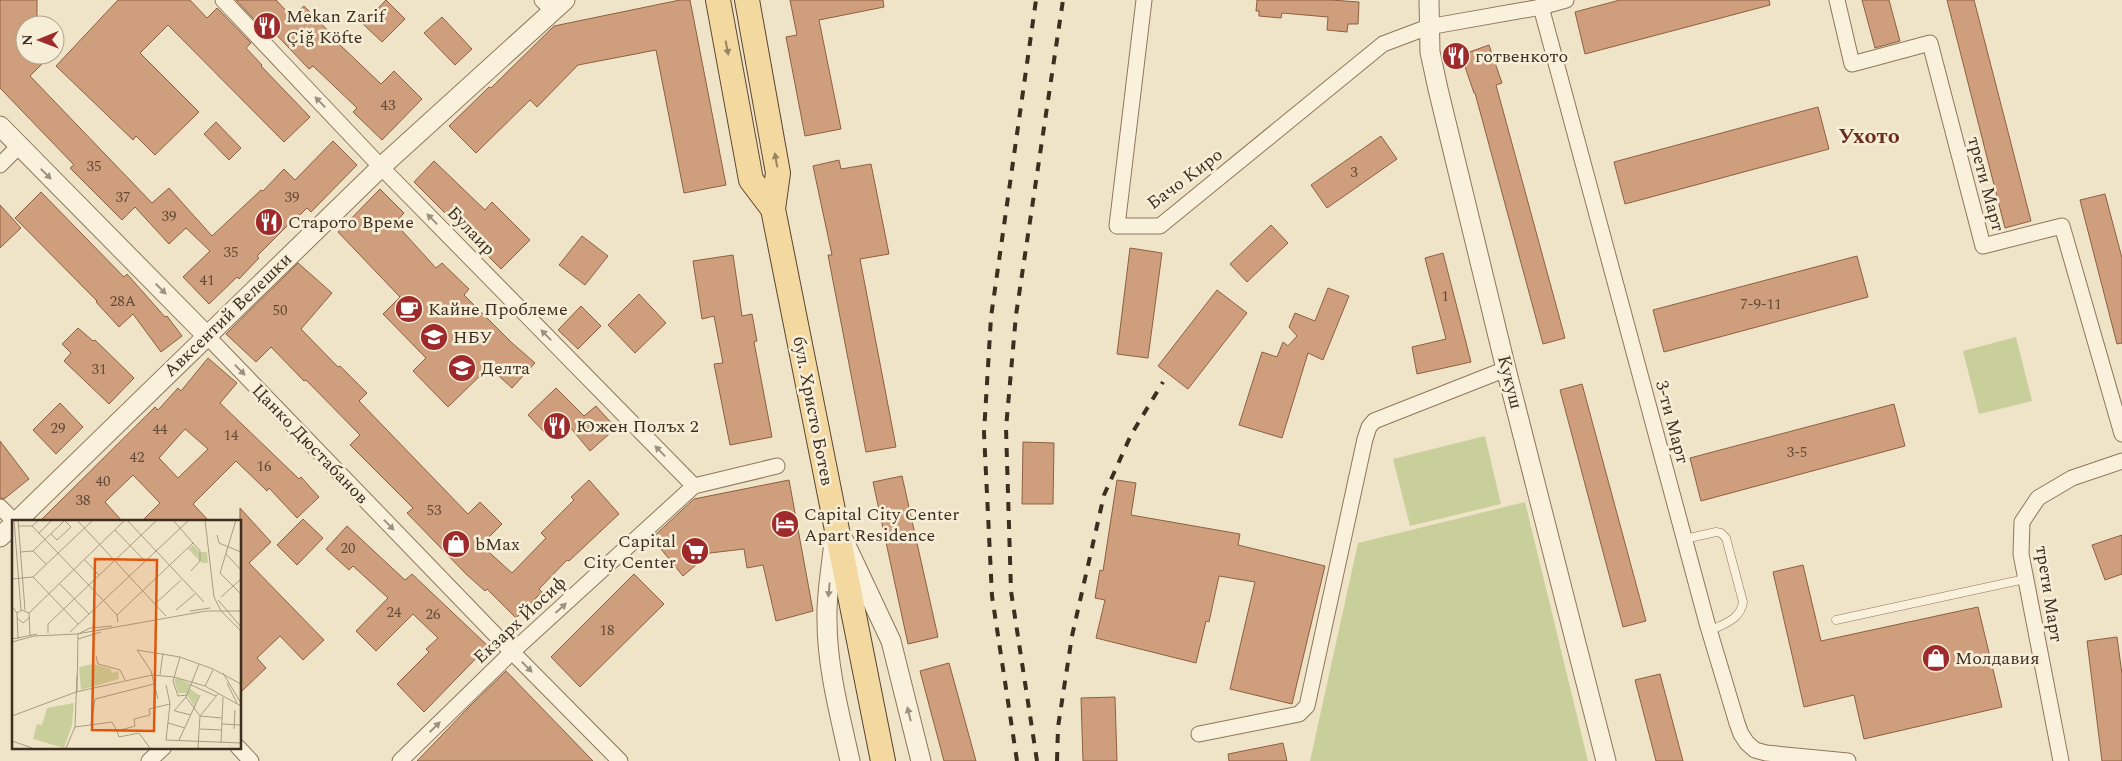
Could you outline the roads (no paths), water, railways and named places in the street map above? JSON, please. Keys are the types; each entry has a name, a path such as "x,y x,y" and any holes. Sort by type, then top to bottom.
{"main road":[{"name":"бул. Христо Ботев","path":"718,0 751,180 773,209"},
{"name":"бул. Христо Ботев","path":"746,0 778,173 773,209 883,761"}],"street":[{"name":"Булаир","path":"223,0 381,167 694,486"},
{"name":"Авксентий Велешки","path":"17,520 206,335 554,4 578,0"},
{"name":"Бачо Киро","path":"1144,0 1116,226 1160,226 1383,44 1428,27"},
{"name":"Кукуш","path":"1429,0 1428,27 1430,52 1438,89 1506,369 1606,761"},
{"path":"1428,27 1541,7 1566,0"},
{"name":"трети Март","path":"1837,0 1852,64 1930,43 1983,246 2062,226 2122,434"},
{"name":"3-ти Март","path":"1541,7 1684,539 1741,734 1755,750 1766,753 1848,761"},
{"name":"Цанко Дюстабанов","path":"0,126 620,761"},
{"path":"0,165 19,146"},
{"path":"1199,734 1299,714 1307,706 1365,439 1369,427 1374,421 1506,369"},
{"name":"трети Март","path":"2061,761 2025,579 2021,554 2022,522 2038,498 2072,478 2122,461"},
{"name":"Екзарх Йосиф","path":"400,761 512,652 694,486 777,466"},
{"path":"0,507 13,520"},
{"path":"836,524 827,618 828,645 832,675 850,761"},
{"path":"836,524 869,591 890,642 920,761"},
{"name":"Авксентий Велешки","path":"0,537 12,525"},
{"path":"149,761 163,748"},
{"path":"239,748 251,761"}],"lane":[{"path":"1684,539 1716,532 1721,533 1726,538 1743,602 1741,612 1736,618 1710,631"},
{"path":"1836,620 2025,579"}],"railway":[{"path":"1017,761 992,596 984,433 991,317 1036,0"},
{"path":"1037,761 1011,591 1006,428 1016,315 1063,0"},
{"path":"1057,761 1058,727 1072,636 1104,495 1131,435 1163,382"}],"place":[{"name":"Mekan Zarif Çiğ Köfte","path":"267,26"},
{"name":"готвенкото","path":"1456,56"},
{"name":"Старото Време","path":"269,222"},
{"name":"Кайне Проблеме","path":"409,309"},
{"name":"НБУ","path":"434,337"},
{"name":"Делта","path":"462,368"},
{"name":"Южен Полъх 2","path":"557,426"},
{"name":"Capital City Center Apart Residence","path":"785,524"},
{"name":"bMax","path":"456,544"},
{"name":"Capital City Center","path":"695,551"},
{"name":"Молдавия","path":"1936,658"}],"district":[{"name":"Ухото","path":"1869,136"}]}
